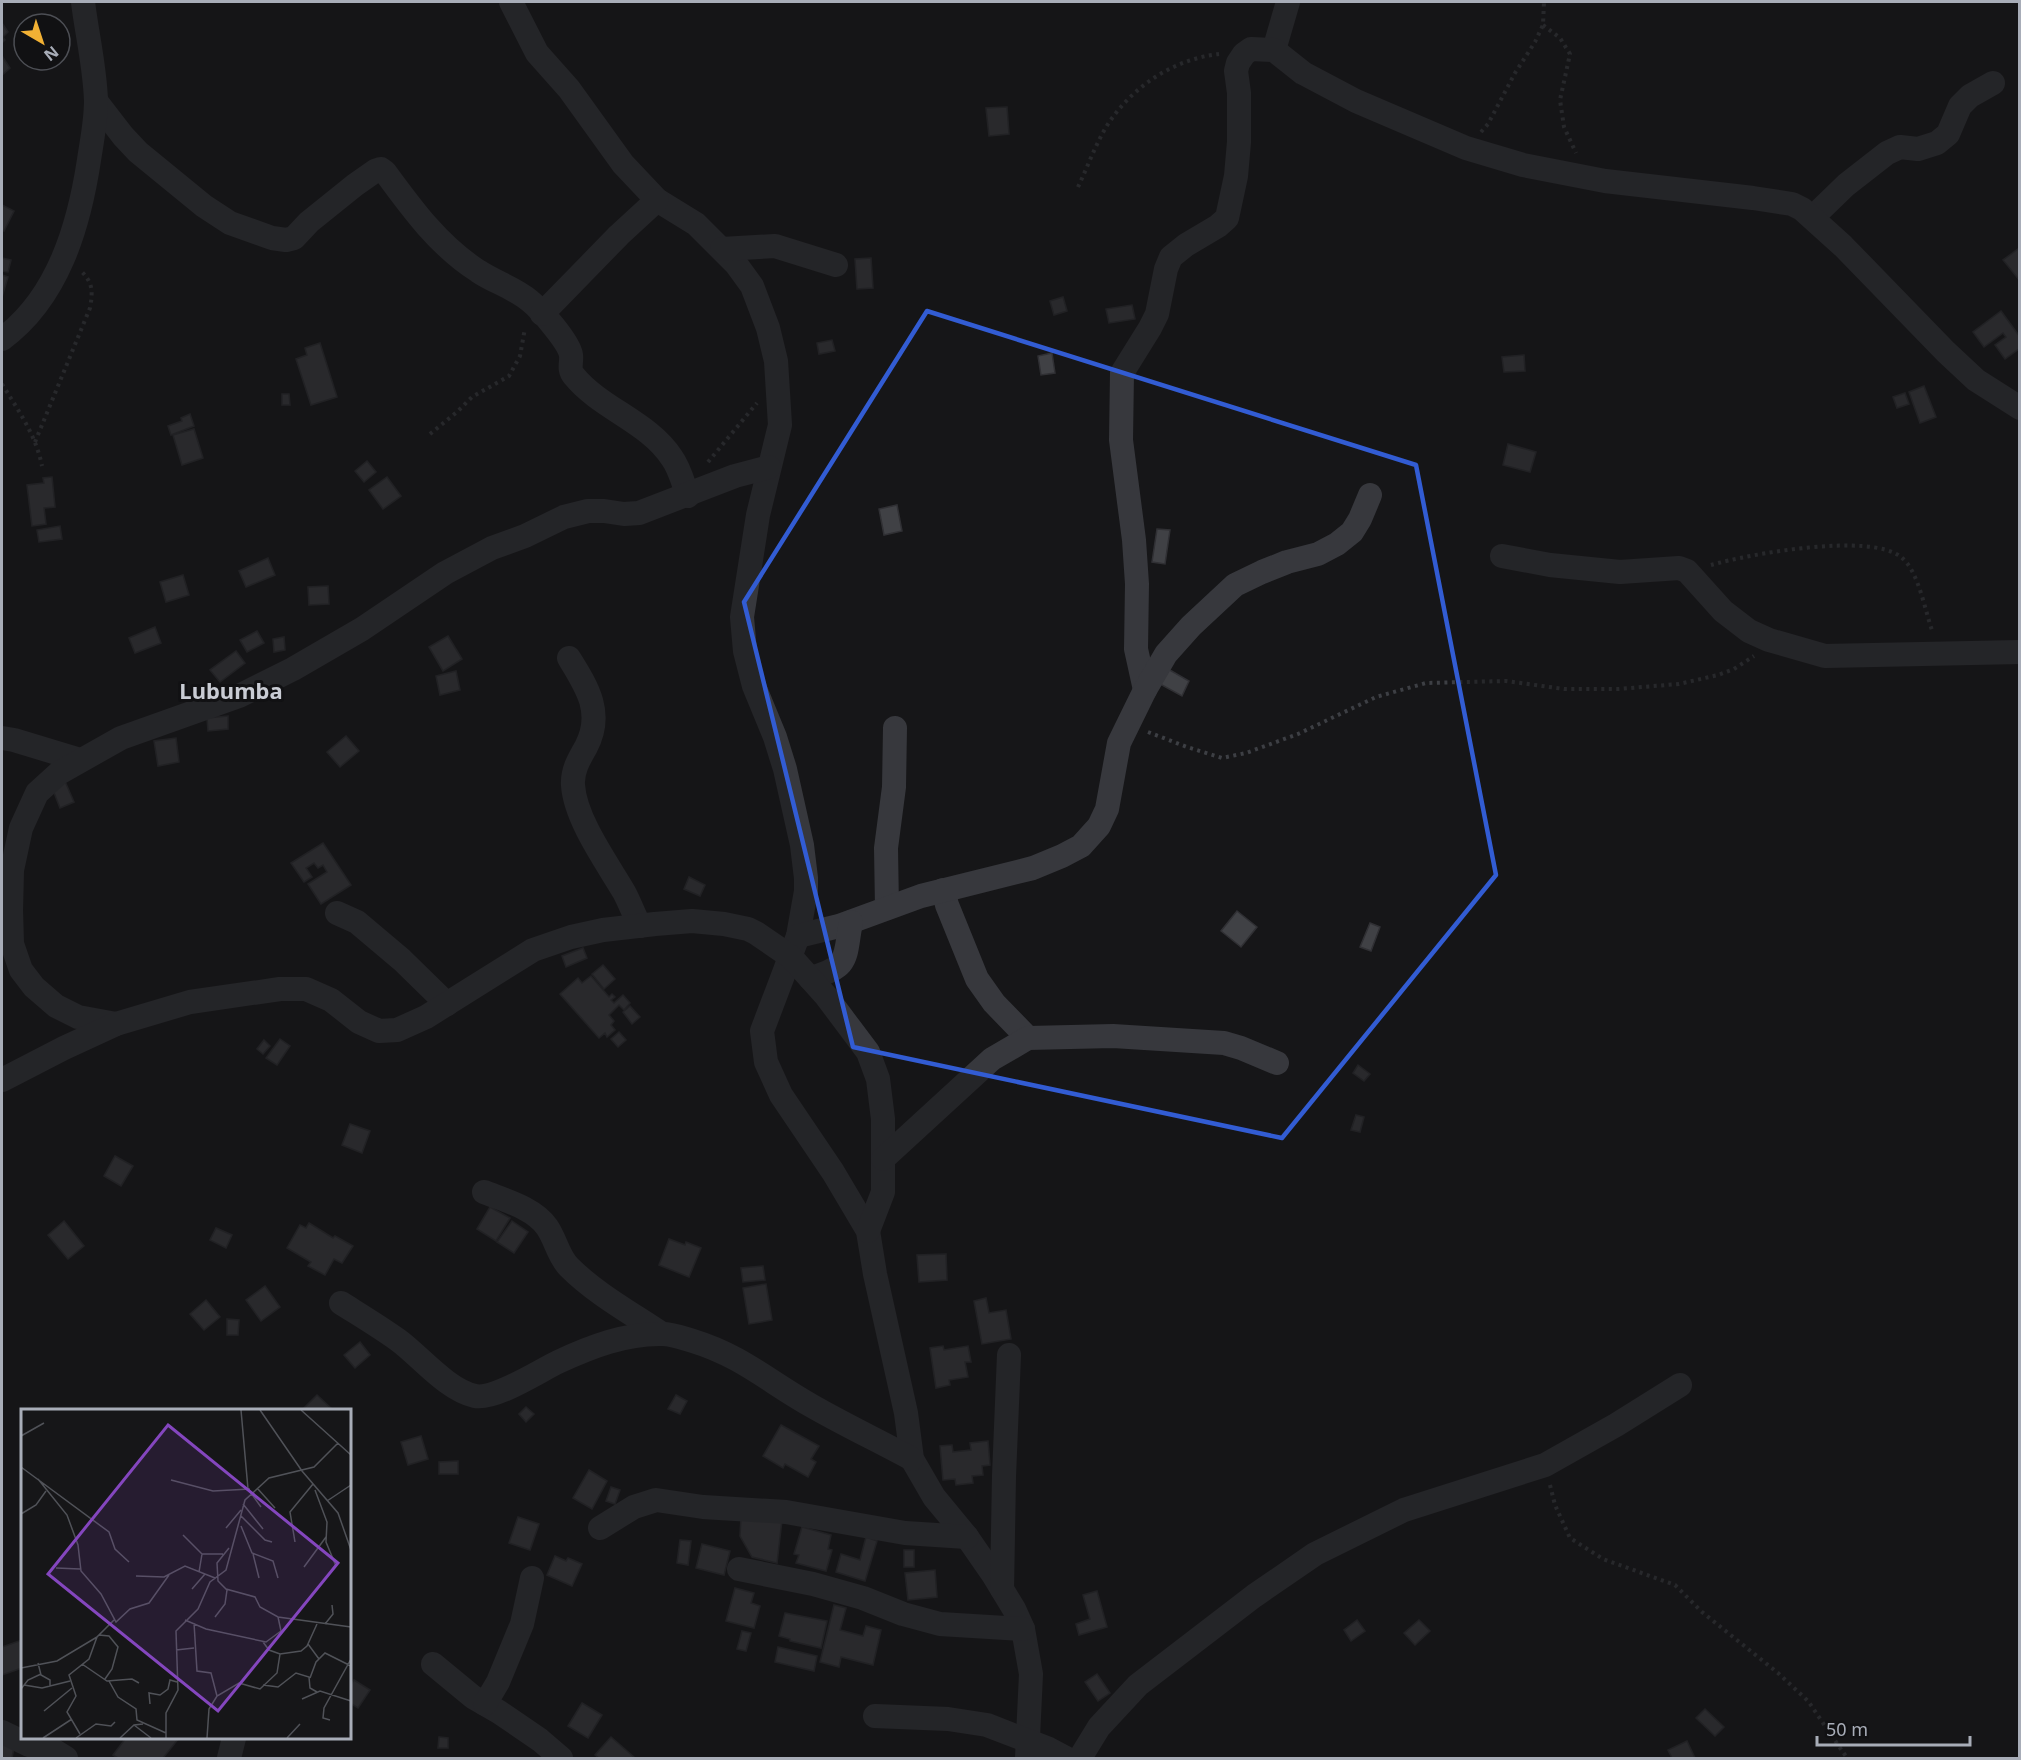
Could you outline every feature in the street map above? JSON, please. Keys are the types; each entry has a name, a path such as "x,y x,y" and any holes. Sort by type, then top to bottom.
{"street":[{"path":"2,339 17,328 37,304 56,274 75,230 85,188 96,101 94,68 83,2"},
{"path":"512,2 537,53 569,89 623,164 657,200 696,224 722,249 752,286 768,328 778,377 780,425 758,515 742,617 745,651 754,686 775,737 785,769 802,845 806,891 794,947 762,1031 766,1062 782,1095 833,1172 868,1231 875,1274 906,1413 912,1459 934,1497 967,1537 1002,1590 1023,1629 1031,1674 1028,1750"},
{"path":"1274,50 1288,2"},
{"path":"1144,690 1136,649 1137,584 1134,540 1121,440 1122,372 1157,314 1166,269 1171,257 1185,245 1218,226 1227,218 1236,176 1239,142 1239,93 1236,71 1244,54 1251,49 1274,50 1304,73 1356,101 1466,148 1523,165 1588,178 1792,204 1813,217 1976,380 2019,408"},
{"path":"1813,217 1846,185 1887,153 1900,147 1918,149 1937,143 1948,134 1960,106 1970,96 1993,82"},
{"path":"96,101 138,152 204,206 230,223 272,238 285,240 294,238 309,222 355,185 381,169 416,216 448,249 477,271 535,307 563,340 571,354 569,364 573,376 660,443 672,457 686,491"},
{"path":"535,307 657,200"},
{"path":"722,249 775,246 836,265"},
{"path":"116,1024 78,1017 56,1006 34,987 21,970 12,944 10,910 12,870 21,828 36,793 59,773 121,738 239,696 293,669 362,629 445,573 492,548 525,536 564,517 588,511 639,513 686,491 769,466"},
{"path":"794,947 887,908 943,890 1034,867 1081,846 1099,826 1107,809 1116,756 1144,690 1166,654 1191,626 1235,585 1287,562 1318,554 1337,544 1352,532 1370,495"},
{"path":"1502,556 1620,572 1679,568 1688,571 1723,611 1749,631 1769,640 1825,656 2019,652"},
{"path":"569,658 592,702 594,720 591,737 574,768 572,785 579,812 625,894 640,926"},
{"path":"887,908 886,848 894,787 895,728"},
{"path":"2,738 80,760"},
{"path":"943,890 977,979 994,1003 1028,1038"},
{"path":"337,913 357,922 402,960 447,1004"},
{"path":"2,1080 116,1024 190,1002 280,989 306,989 331,1000 359,1022 379,1031 397,1030 426,1017 533,950 571,937 603,930 692,921 724,924 748,929 794,947 810,978 868,1052 878,1079 882,1106 883,1192 868,1231"},
{"path":"810,978 832,971 844,959 851,922"},
{"path":"882,1159 992,1059 1028,1038 1113,1035 1224,1043 1277,1063"},
{"path":"484,1192 526,1210 542,1221 562,1258 574,1271 594,1288 662,1334"},
{"path":"341,1303 398,1340 458,1389 476,1396 495,1393 557,1362 606,1342 635,1336 662,1334 716,1348 753,1367 809,1405 912,1459"},
{"path":"1002,1590 1009,1355"},
{"path":"1080,1758 1099,1727 1138,1685 1245,1603 1315,1554 1404,1510 1545,1465 1680,1385"},
{"path":"600,1528 634,1507 656,1500 703,1507 786,1512 905,1533 967,1537"},
{"path":"739,1569 813,1584 939,1624 1023,1629"},
{"path":"485,1704 498,1682 522,1624 532,1578"},
{"path":"433,1664 473,1697 540,1740 561,1758"},
{"path":"875,1716 948,1719 987,1725 1028,1750 1048,1749 1066,1758"},
{"path":"2,1732 29,1745 53,1750 66,1758"},
{"path":"229,1758 234,1739"}],"path":[{"path":"1466,148 1488,124 1543,25 1544,2"},
{"path":"1543,25 1560,38 1570,54 1560,100 1561,112 1564,127 1588,178"},
{"path":"1078,187 1109,123 1130,98 1156,75 1191,58 1217,54 1244,54"},
{"path":"35,442 90,309 93,292 92,284 86,276 64,255"},
{"path":"430,434 472,397 498,383 514,370 535,307"},
{"path":"686,491 697,474 778,377"},
{"path":"2,384 27,424 42,466"},
{"path":"1688,571 1740,557 1768,553 1861,545 1885,549 1902,557 1913,573 1941,653"},
{"path":"1128,725 1222,758 1246,753 1298,734 1376,697 1426,683 1506,681 1564,689 1618,689 1679,684 1734,669 1753,656 1769,640"},
{"path":"1545,1465 1555,1505 1570,1538 1603,1559 1675,1585 1702,1612 1778,1673 1808,1701 1847,1758"}],"highlighted area":[{"path":"927,311 1416,465 1496,875 1282,1138 853,1047 744,602"}],"building":[{"path":"2,23 8,32 3,37 5,40 2,43"},
{"path":"2,56 10,68 2,75"},
{"path":"1007,107 1009,134 989,136 986,108"},
{"path":"2,205 14,211 4,231 2,230"},
{"path":"2018,249 2020,251 2020,281 2003,260"},
{"path":"2,258 11,260 8,272 2,271"},
{"path":"871,258 873,288 857,289 855,259"},
{"path":"2,275 8,277 2,297"},
{"path":"1063,297 1067,311 1054,315 1050,301"},
{"path":"1132,305 1135,319 1109,323 1106,309"},
{"path":"2001,311 2020,337 2020,348 2005,359 1995,345 2006,337 2003,333 1984,347 1973,332"},
{"path":"832,340 835,351 819,354 817,343"},
{"path":"320,343 337,397 311,405 296,359 307,355 305,348"},
{"path":"1052,353 1055,373 1041,375 1038,356"},
{"path":"1524,355 1525,371 1504,372 1502,357"},
{"path":"1924,386 1936,417 1920,423 1909,392"},
{"path":"1905,393 1909,404 1897,408 1893,397"},
{"path":"282,394 289,394 290,405 282,405"},
{"path":"190,414 194,426 171,435 168,426 182,421 181,418"},
{"path":"194,429 203,458 182,465 173,435"},
{"path":"1508,444 1536,452 1530,472 1503,465"},
{"path":"367,461 376,472 364,482 355,471"},
{"path":"52,477 55,507 44,508 46,524 32,526 27,485 44,483 43,478"},
{"path":"387,477 401,496 383,509 369,490"},
{"path":"897,505 902,531 884,535 879,509"},
{"path":"60,526 62,539 39,542 37,530"},
{"path":"1157,529 1170,530 1165,564 1152,562"},
{"path":"268,558 275,575 246,587 239,571"},
{"path":"183,575 189,595 166,602 160,582"},
{"path":"328,586 329,604 309,605 308,587"},
{"path":"155,627 161,643 135,653 129,638"},
{"path":"257,631 264,643 247,652 240,640"},
{"path":"448,636 462,659 443,671 429,647"},
{"path":"284,637 285,650 274,652 273,639"},
{"path":"236,651 245,663 220,682 210,670"},
{"path":"1168,669 1189,681 1182,696 1160,684"},
{"path":"456,671 460,690 440,695 436,676"},
{"path":"228,716 228,729 208,731 207,718"},
{"path":"346,736 359,751 340,767 327,752"},
{"path":"176,738 179,762 158,766 154,741"},
{"path":"64,779 74,802 60,808 51,785"},
{"path":"323,843 351,885 321,904 308,884 327,872 323,865 318,868 314,863 306,868 312,877 304,882 291,863"},
{"path":"689,877 705,885 700,896 684,889"},
{"path":"1237,911 1257,927 1241,947 1221,931"},
{"path":"1370,923 1380,927 1371,951 1360,947"},
{"path":"583,948 587,958 566,967 562,956"},
{"path":"603,965 615,979 604,989 592,974"},
{"path":"591,976 609,997 612,994 615,997 611,1000 614,1003 623,995 630,1003 624,1010 619,1005 609,1015 614,1021 611,1025 615,1030 607,1037 605,1033 599,1038 560,994 578,978 582,983"},
{"path":"630,1006 640,1017 632,1024 623,1012"},
{"path":"619,1032 626,1040 618,1047 611,1039"},
{"path":"280,1039 290,1046 277,1065 266,1058"},
{"path":"264,1040 270,1046 263,1054 257,1049"},
{"path":"1358,1065 1370,1074 1364,1081 1353,1073"},
{"path":"1356,1115 1364,1117 1360,1132 1351,1130"},
{"path":"350,1124 370,1131 362,1153 342,1145"},
{"path":"115,1156 133,1166 121,1186 104,1176"},
{"path":"490,1207 510,1218 496,1241 477,1229"},
{"path":"64,1221 84,1246 68,1259 48,1235"},
{"path":"512,1221 528,1232 514,1253 497,1242"},
{"path":"309,1223 333,1238 335,1236 353,1246 342,1263 334,1259 325,1275 308,1266 311,1262 287,1248 300,1225 306,1228"},
{"path":"216,1228 232,1235 226,1248 210,1240"},
{"path":"669,1239 701,1248 689,1277 659,1265"},
{"path":"946,1254 947,1280 919,1282 917,1255"},
{"path":"763,1266 765,1280 743,1282 741,1268"},
{"path":"766,1284 772,1320 749,1324 743,1288"},
{"path":"265,1286 280,1307 261,1321 246,1300"},
{"path":"986,1298 989,1313 1006,1310 1011,1339 982,1344 974,1301"},
{"path":"206,1300 220,1317 204,1330 190,1314"},
{"path":"227,1319 239,1320 238,1335 227,1335"},
{"path":"360,1342 370,1355 355,1368 344,1355"},
{"path":"943,1346 944,1350 968,1346 971,1362 965,1362 968,1377 949,1380 950,1385 936,1388 930,1348"},
{"path":"317,1395 332,1409 303,1409"},
{"path":"676,1395 687,1401 680,1414 668,1409"},
{"path":"526,1407 534,1414 526,1422 519,1414"},
{"path":"781,1425 819,1446 811,1459 816,1462 808,1477 785,1464 783,1468 763,1456"},
{"path":"421,1436 428,1459 408,1465 401,1442"},
{"path":"988,1441 990,1465 982,1466 983,1475 972,1476 973,1483 956,1485 955,1479 943,1480 940,1446 952,1445 953,1452 971,1450 970,1443"},
{"path":"458,1461 458,1474 439,1474 439,1462"},
{"path":"589,1470 607,1481 592,1509 573,1498"},
{"path":"611,1487 620,1490 615,1504 606,1501"},
{"path":"518,1517 539,1524 530,1550 509,1543"},
{"path":"741,1517 782,1520 777,1563 752,1557 740,1536"},
{"path":"802,1527 831,1535 828,1549 832,1550 826,1571 796,1563 799,1555 794,1554"},
{"path":"866,1537 877,1541 865,1581 836,1572 841,1554 860,1560"},
{"path":"680,1540 691,1541 688,1565 677,1563"},
{"path":"702,1544 730,1551 724,1575 696,1568"},
{"path":"904,1550 914,1550 914,1567 904,1567"},
{"path":"555,1556 582,1564 572,1586 547,1575"},
{"path":"935,1570 937,1597 908,1600 905,1573"},
{"path":"735,1588 754,1593 751,1603 760,1606 754,1628 726,1621"},
{"path":"1097,1591 1107,1627 1079,1635 1076,1624 1090,1619 1083,1595"},
{"path":"834,1605 846,1608 840,1630 863,1636 866,1626 881,1630 873,1665 841,1657 839,1667 820,1662"},
{"path":"785,1613 827,1621 821,1648 779,1636"},
{"path":"1357,1620 1365,1631 1351,1641 1344,1630"},
{"path":"1419,1620 1430,1631 1415,1645 1404,1633"},
{"path":"742,1631 751,1633 746,1651 737,1649"},
{"path":"21,1640 21,1668 2,1675 2,1647"},
{"path":"778,1647 817,1656 814,1671 775,1662"},
{"path":"1097,1674 1110,1693 1098,1701 1085,1682"},
{"path":"354,1680 370,1690 358,1708 351,1704 351,1685"},
{"path":"582,1703 602,1715 588,1738 568,1726"},
{"path":"1705,1709 1724,1727 1715,1736 1696,1718"},
{"path":"439,1737 448,1738 448,1748 438,1748"},
{"path":"611,1737 635,1758 599,1758 595,1755"},
{"path":"125,1739 178,1739 163,1758 118,1758 113,1755"},
{"path":"2,1740 15,1742 12,1758 2,1758"},
{"path":"1687,1741 1695,1758 1672,1758 1668,1750"}],"district":[{"name":"Lubumba","path":"231,690"}]}
